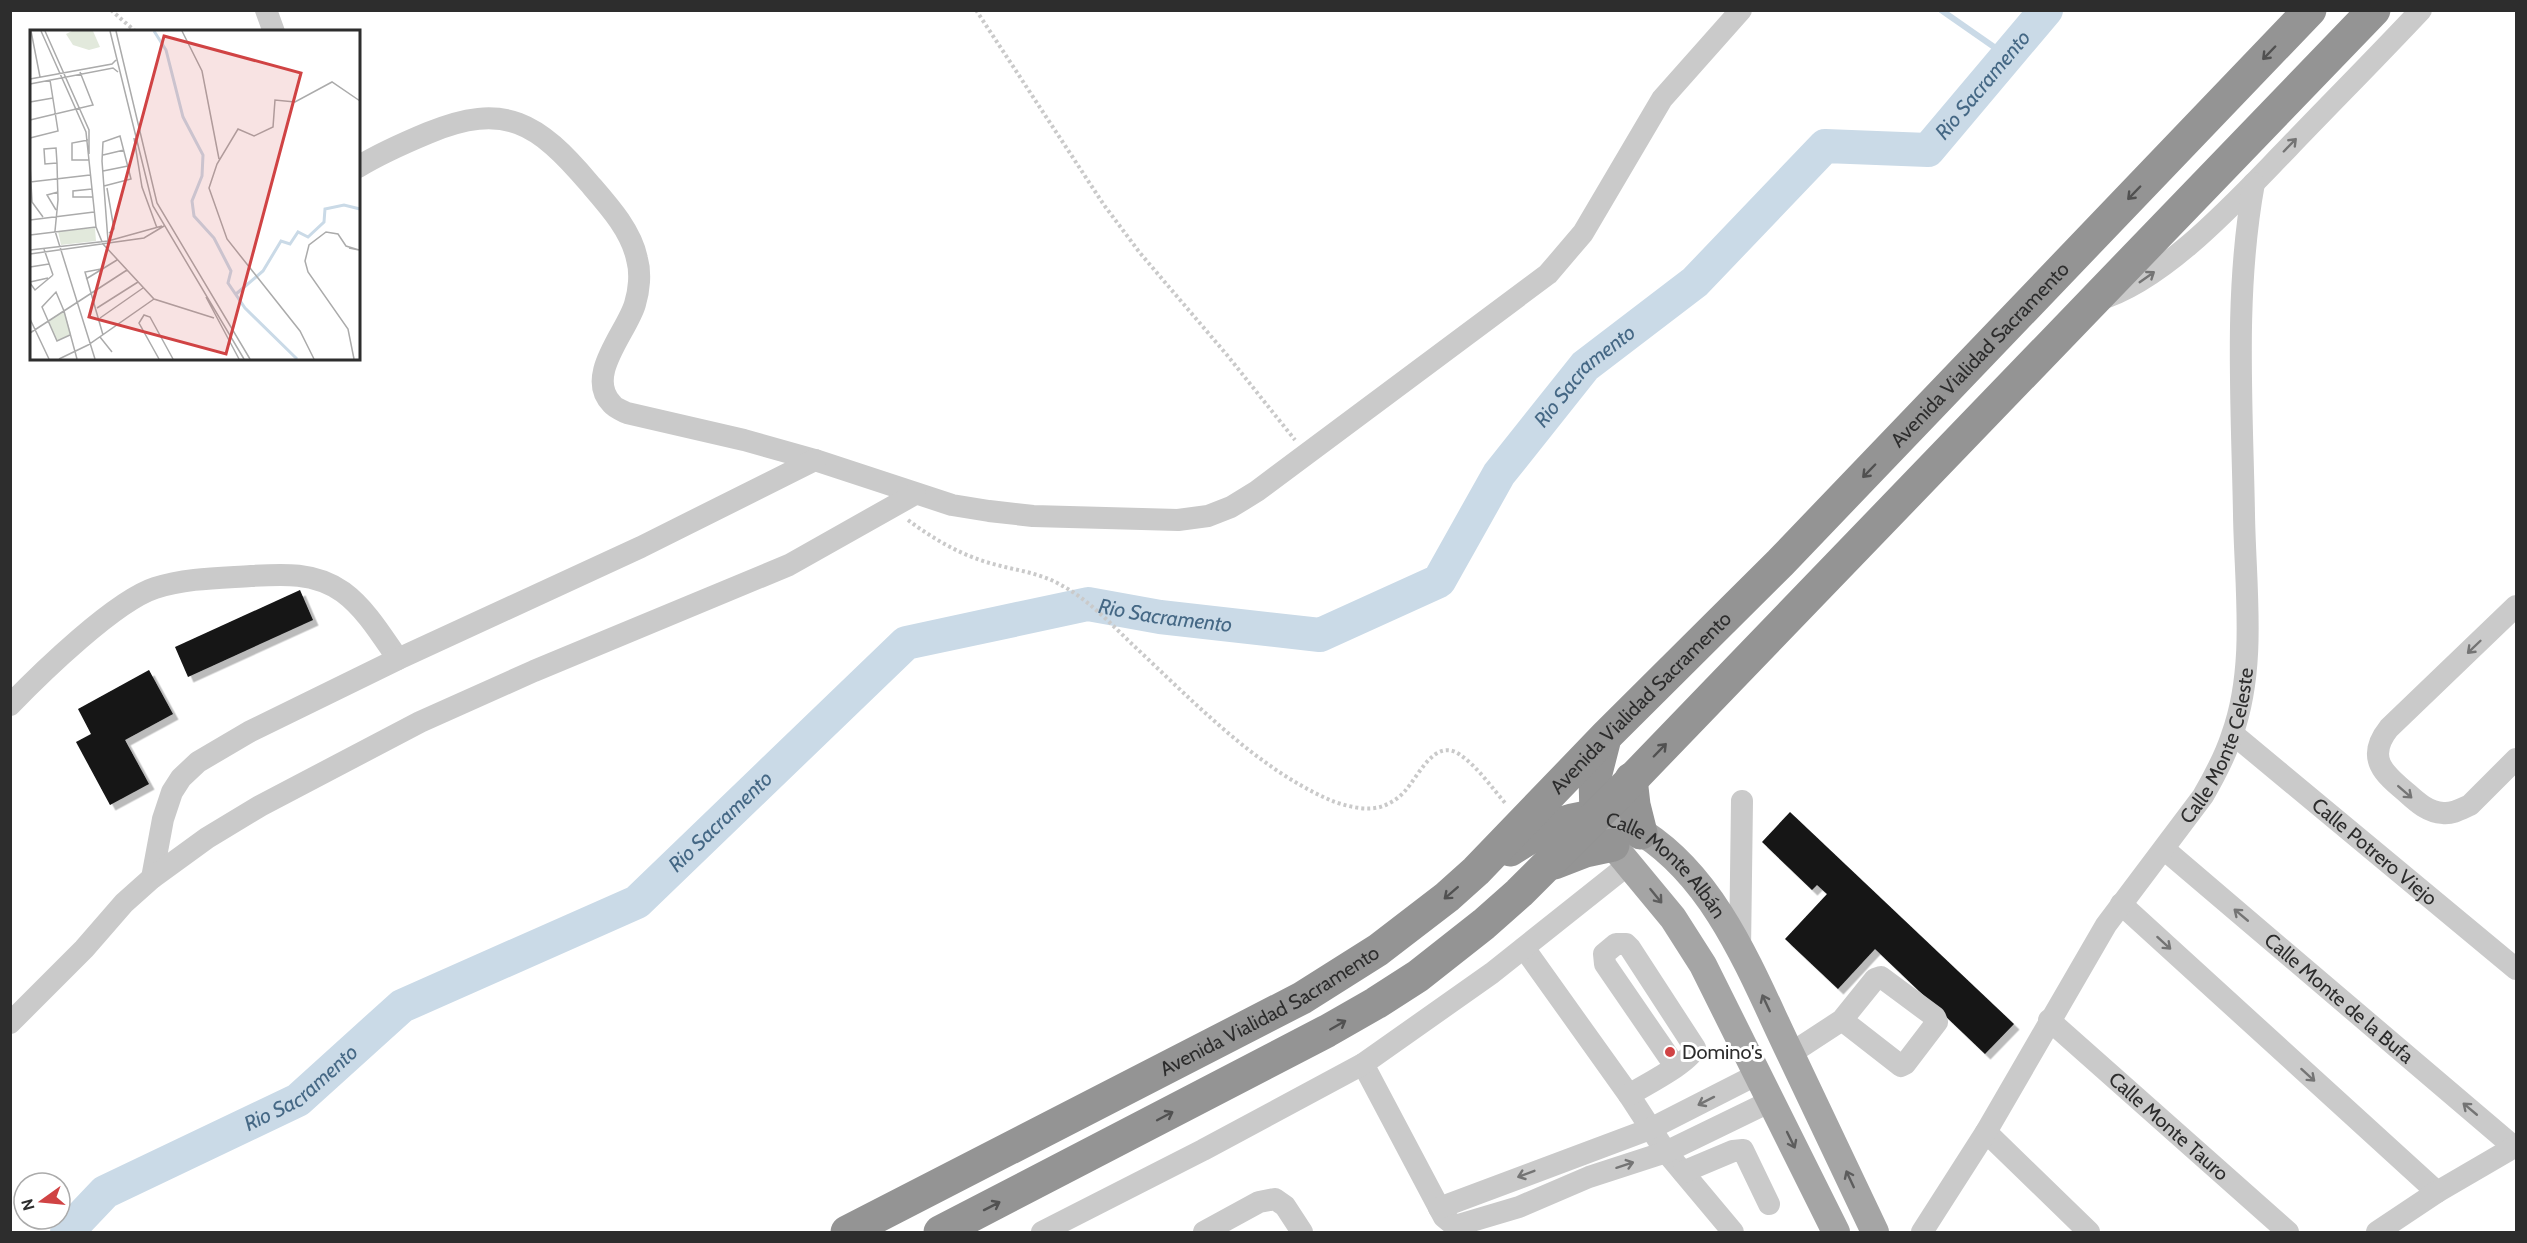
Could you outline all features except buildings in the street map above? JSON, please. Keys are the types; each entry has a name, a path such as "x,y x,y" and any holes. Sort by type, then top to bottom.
{"highway":[{"name":"Avenida Vialidad Sacramento","path":"847,1233 1302,998 1378,950 1431,910 1476,870 1606,736 1780,563 2310,10"},
{"path":"940,1233 1327,1031 1376,1003 1453,950 1484,924 1596,816 2374,10"},
{"path":"1596,816 1595,777 1606,736"},
{"path":"1544,868 1574,855 1628,847 1634,805 1632,779"},
{"path":"1476,870 1540,832 1567,821 1596,816"}],"main road":[{"name":"Calle Monte Albán","path":"1596,816 1628,847 1687,939 1720,996 1836,1233"},
{"name":"Calle Monte Albán","path":"1628,847 1672,857 1709,898 1740,950 1875,1233"}],"street":[{"path":"266,10 273,30"},
{"path":"360,166 387,150 448,125 472,118 495,117 531,129 563,153 615,214 638,260 639,286 634,306 613,347 603,373 603,391 612,405 627,413 744,440 816,460 952,505 1033,516 1178,520 1208,516 1231,507 1307,454 1548,274 1583,233 1662,99 1741,10"},
{"path":"2094,302 2120,293 2149,276 2212,224 2421,10"},
{"name":"Calle Monte Celeste","path":"1922,1233 1986,1132 2049,1020 2121,904 2207,789 2233,734 2243,690 2246,660 2240,296 2245,233 2254,183"},
{"path":"152,878 163,819 172,792 180,777 198,762 249,732 398,659 641,547 816,460"},
{"path":"10,1023 84,949 124,903 152,878 207,838 364,750 534,671 789,565 915,494"},
{"path":"10,705 35,678 113,612 155,588 188,581 298,574 327,582 357,604 398,659"},
{"path":"2517,606 2389,728 2382,737 2378,758 2387,776 2423,808 2443,813 2461,810 2470,805 2517,759"},
{"name":"Calle Potrero Viejo","path":"2233,734 2517,969"},
{"path":"1740,950 1742,801"},
{"path":"1042,1233 1363,1064 1437,1013 1524,948 1628,847"},
{"name":"Calle Monte de la Bufa","path":"2164,849 2515,1146"},
{"path":"2121,904 2437,1192"},
{"path":"1629,1095 1675,1066 1694,1052 1693,1043 1630,948 1626,944 1616,944 1604,954 1605,964 1675,1066"},
{"path":"1524,948 1629,1095 1666,1152 1730,1232"},
{"path":"1790,1054 1842,1020"},
{"name":"Calle Monte Tauro","path":"2049,1020 2288,1233"},
{"path":"1363,1064 1439,1208 1451,1224 1462,1226 1519,1207 1589,1177 1666,1152 1772,1101"},
{"path":"1439,1208 1650,1129 1758,1074"},
{"path":"1986,1132 2089,1233"},
{"path":"2377,1233 2437,1192 2515,1146"},
{"path":"1683,1172 1733,1151 1743,1150 1769,1204"},
{"path":"1577,1155 1589,1177"},
{"path":"1204,1233 1259,1202 1275,1199 1285,1206 1302,1233"}],"path":[{"path":"111,10 134,30"},
{"path":"976,10 1104,205 1140,253 1307,454"},
{"path":"891,507 949,548 999,566 1032,572 1060,584 1088,603 1198,706 1246,746 1278,770 1331,800 1358,808 1383,807 1405,792 1428,759 1437,753 1448,751 1458,753 1523,822"}],"waterway":[{"path":"1941,10 2007,56"},
{"name":"Rio Sacramento","path":"67,1232 105,1192 298,1100 402,1006 637,902 906,643 1088,604 1160,617 1320,635 1439,581 1499,474 1585,366 1695,282 1825,146 1928,150 2046,10"}],"place":[{"name":"Domino's","path":"1670,1052"}]}
